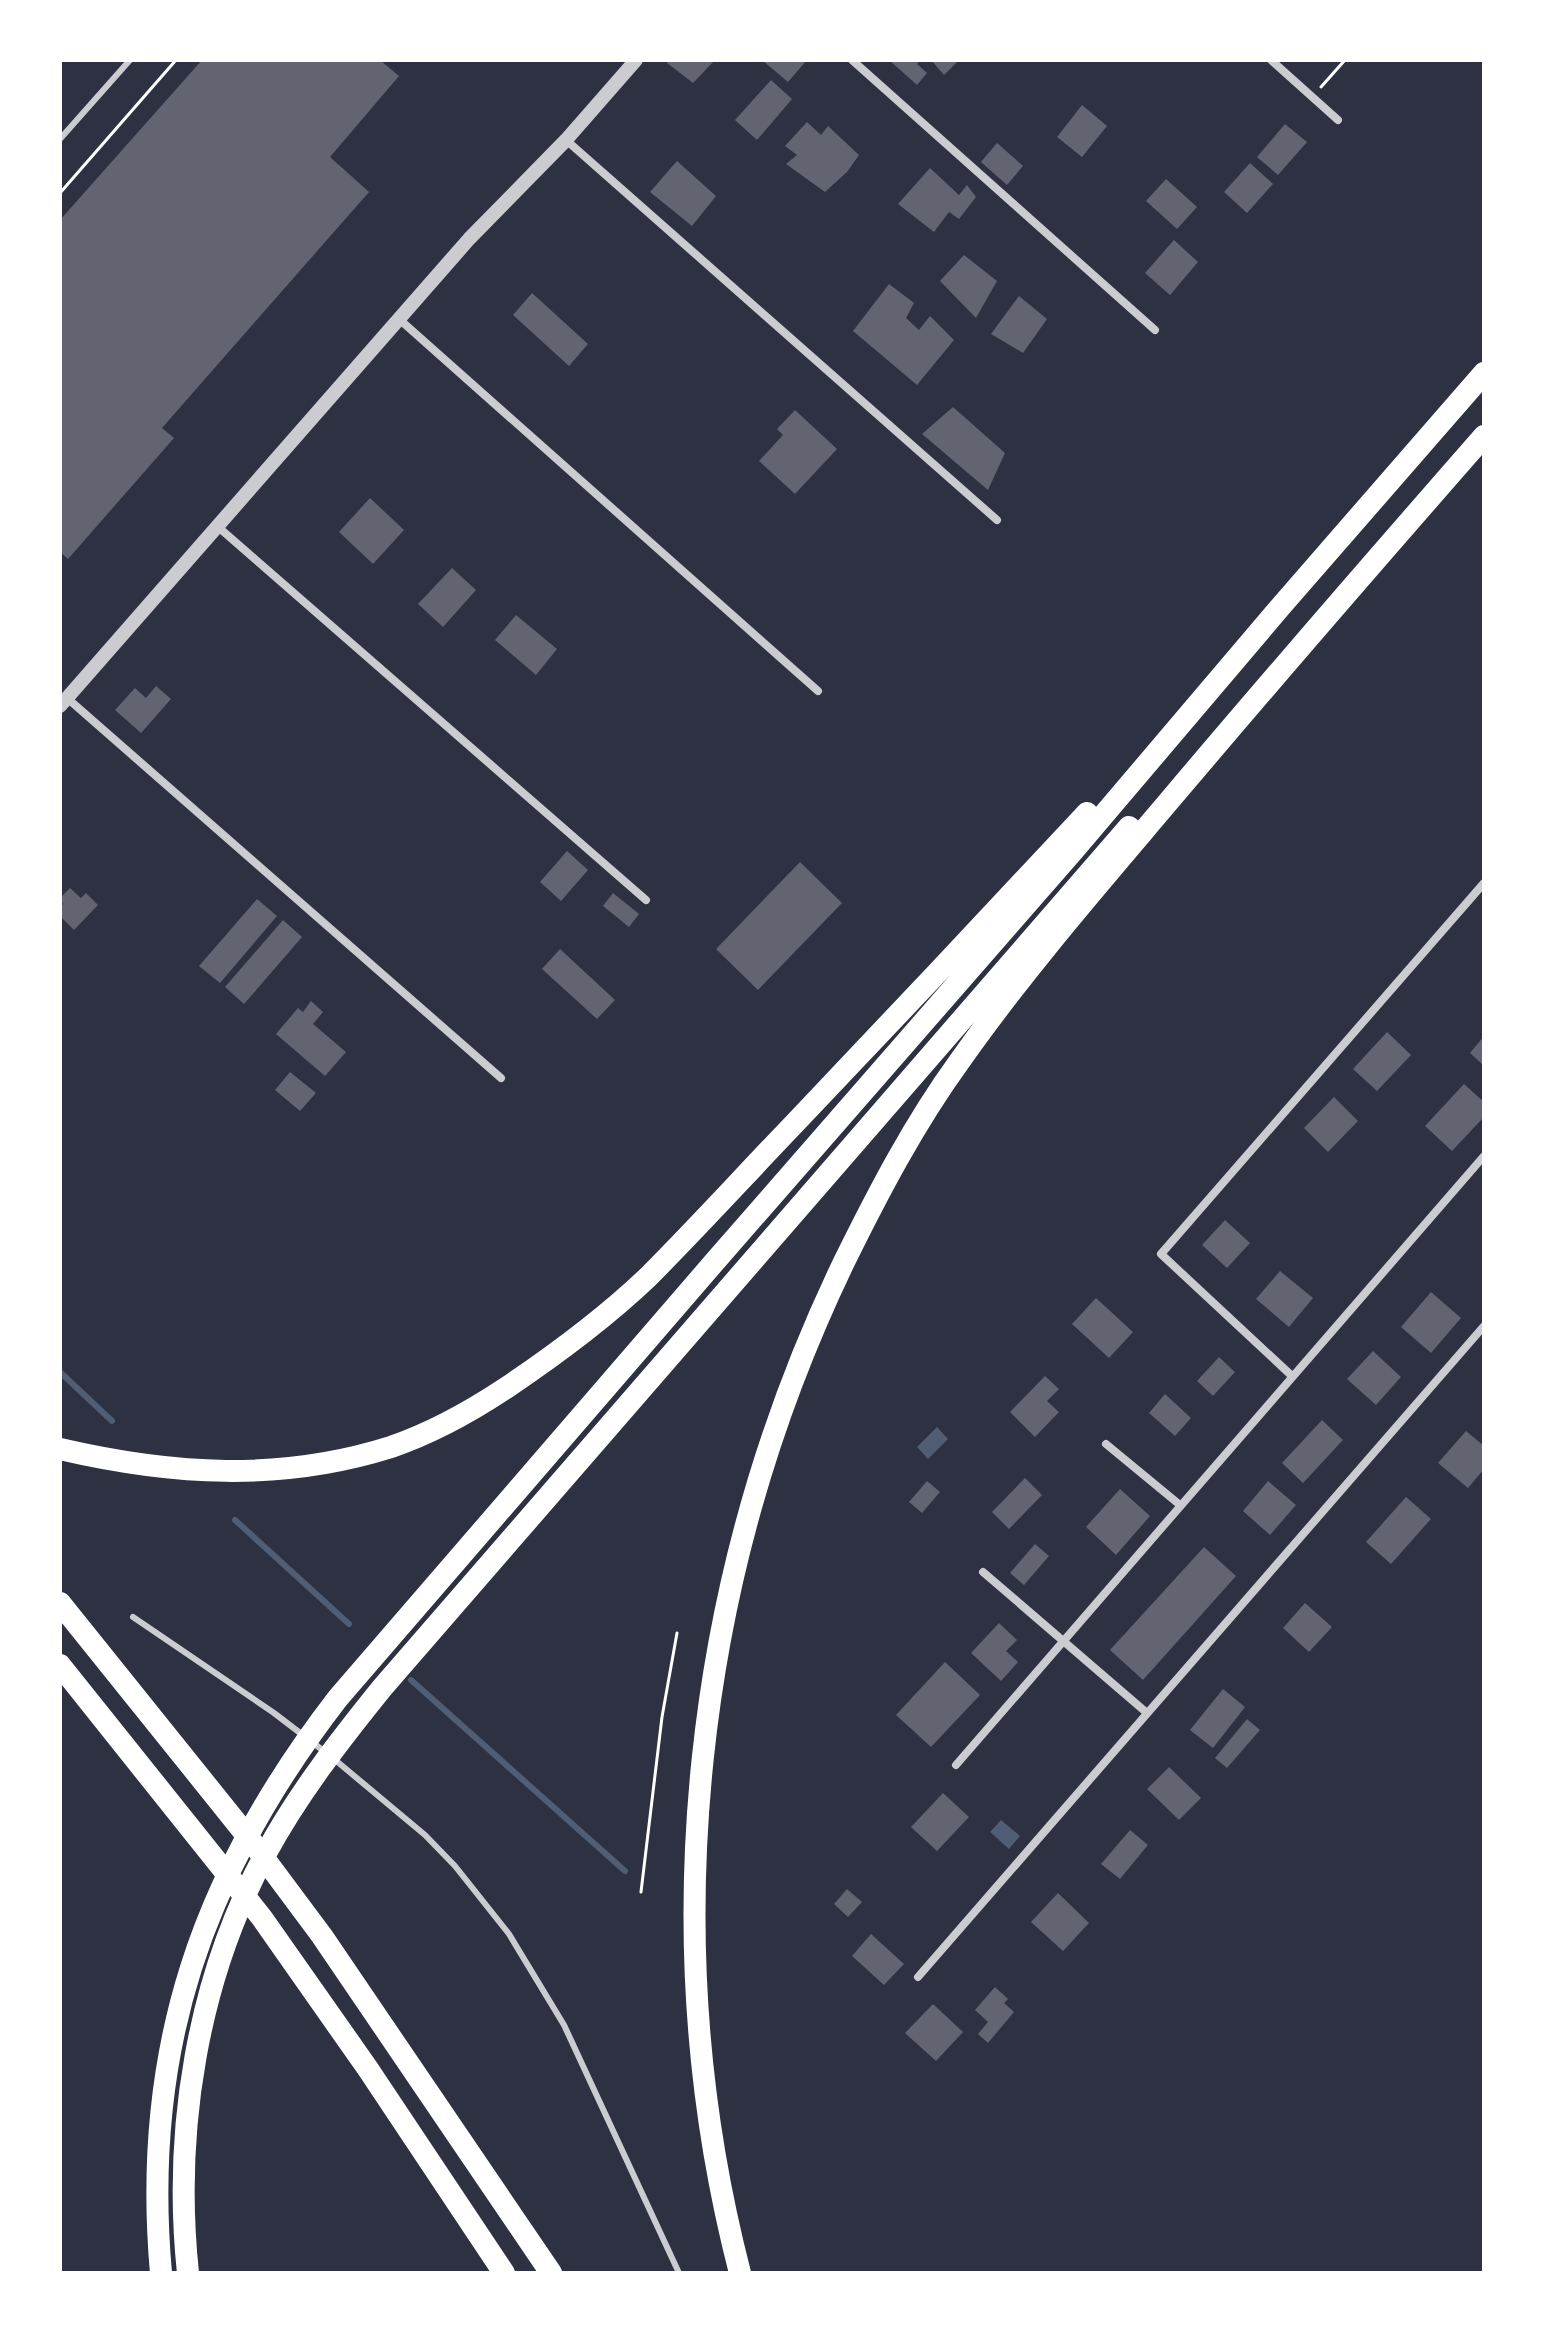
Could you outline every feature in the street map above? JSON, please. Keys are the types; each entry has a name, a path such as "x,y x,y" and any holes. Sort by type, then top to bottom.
{"highway":[{"path":"161,2273 155,2189 157,2146 166,2062 175,2020 201,1937 218,1895 258,1815 309,1736 338,1698 1484,373"},
{"path":"740,2273 722,2193 702,2069 694,1909 698,1801 711,1690 727,1599 754,1493 783,1405 822,1309 878,1192 957,1064 1077,909 1484,436"},
{"path":"60,1449 147,1467 186,1470 226,1472 312,1465 390,1447 425,1434 455,1419 541,1365 646,1278 932,979 1282,605"},
{"path":"188,2273 183,2200 184,2155 193,2069 201,2029 237,1916 265,1854 315,1775 382,1688 1096,862 1316,628"},
{"path":"60,1603 233,1818 322,1936 551,2273"},
{"path":"60,1665 262,1918 368,2069 504,2273"}],"street":[{"path":"501,1078 64,702 469,239 566,140 636,60"},
{"path":"852,60 1155,330"},
{"path":"1271,60 1338,120"},
{"path":"566,140 997,520"},
{"path":"399,319 818,691"},
{"path":"217,526 646,900"},
{"path":"1292,1376 1161,1254 1484,883"},
{"path":"956,1765 1484,1156"},
{"path":"918,1977 1484,1326"},
{"path":"1106,1444 1180,1505"},
{"path":"983,1572 1147,1713"}],"lane":[{"path":"60,139 130,60"},
{"path":"133,1617 274,1713 359,1779 425,1835 483,1899 529,1964 564,2025 679,2273"}],"path":[{"path":"60,193 174,60"},
{"path":"1312,97 1345,60"},
{"path":"641,1892 662,1717 677,1633"}],"water":[{"path":"937,1427 948,1439 928,1459 917,1447"},
{"path":"1001,1820 1020,1836 1009,1849 990,1832"}],"building":[{"path":"202,60 380,60 399,76 330,157 369,192 162,428 174,438 68,559 60,552 60,220"},
{"path":"669,60 715,60 693,83 667,63"},
{"path":"762,60 807,60 788,82"},
{"path":"889,60 920,60 917,64 927,73 917,85"},
{"path":"931,60 959,60 944,75"},
{"path":"771,80 792,99 757,140 735,120"},
{"path":"1082,105 1107,126 1082,157 1057,137"},
{"path":"807,122 821,135 828,126 859,155 847,172 825,192 786,164 797,155 785,146"},
{"path":"1285,124 1307,142 1278,175 1257,157"},
{"path":"997,143 1023,166 1007,185 981,162"},
{"path":"677,161 716,196 692,226 650,192"},
{"path":"1250,163 1273,184 1247,213 1224,192"},
{"path":"930,168 959,195 967,185 976,197 959,219 949,212 934,232 898,204"},
{"path":"1166,179 1197,207 1177,229 1146,201"},
{"path":"1174,240 1198,262 1170,295 1145,273"},
{"path":"964,255 997,281 976,318 940,281"},
{"path":"889,284 914,303 906,318 919,330 930,316 954,340 917,385 853,331"},
{"path":"532,293 588,344 569,366 513,315"},
{"path":"1019,296 1047,319 1023,353 991,334"},
{"path":"953,407 1005,453 988,490 922,434"},
{"path":"795,410 837,449 795,494 759,461 783,435 777,429"},
{"path":"370,498 404,530 373,564 339,532"},
{"path":"452,568 476,590 443,627 418,604"},
{"path":"516,615 557,649 536,675 495,640"},
{"path":"156,686 171,699 141,733 115,710 135,688 146,698"},
{"path":"567,851 588,870 561,901 540,882"},
{"path":"800,862 842,903 758,990 716,949"},
{"path":"70,888 81,898 86,893 98,905 74,930 60,916 63,904 60,898"},
{"path":"613,893 639,914 629,927 603,906"},
{"path":"257,899 277,916 220,983 199,966"},
{"path":"283,920 302,937 244,1004 225,987"},
{"path":"560,949 615,1000 597,1019 542,969"},
{"path":"311,1001 323,1012 313,1024 346,1052 325,1076 276,1034 298,1008 303,1012"},
{"path":"1387,1032 1411,1055 1377,1091 1353,1069"},
{"path":"1484,1036 1484,1066 1470,1053"},
{"path":"290,1072 316,1093 300,1111 275,1090"},
{"path":"1464,1084 1484,1102 1484,1117 1452,1151 1425,1126"},
{"path":"1334,1097 1358,1121 1328,1152 1304,1128"},
{"path":"1225,1220 1250,1243 1227,1268 1202,1245"},
{"path":"1280,1271 1313,1298 1289,1327 1256,1299"},
{"path":"1431,1292 1461,1318 1431,1353 1401,1327"},
{"path":"1096,1298 1133,1332 1109,1358 1072,1324"},
{"path":"1373,1351 1401,1377 1376,1405 1347,1379"},
{"path":"1219,1357 1235,1372 1213,1396 1197,1381"},
{"path":"1045,1376 1059,1389 1047,1401 1059,1412 1035,1437 1010,1412"},
{"path":"1165,1394 1191,1418 1175,1436 1149,1413"},
{"path":"1322,1420 1343,1440 1303,1483 1282,1463"},
{"path":"1466,1431 1484,1446 1484,1469 1468,1488 1438,1463"},
{"path":"1025,1478 1042,1495 1009,1529 992,1512"},
{"path":"927,1481 940,1492 922,1513 909,1502"},
{"path":"1268,1481 1296,1505 1270,1535 1243,1511"},
{"path":"1120,1489 1150,1516 1116,1555 1086,1527"},
{"path":"1406,1497 1431,1519 1391,1564 1366,1542"},
{"path":"1035,1544 1049,1556 1024,1585 1010,1573"},
{"path":"1204,1547 1236,1576 1143,1680 1110,1650"},
{"path":"1305,1603 1332,1627 1309,1652 1283,1628"},
{"path":"999,1623 1017,1640 1006,1651 1018,1662 1001,1681 971,1653"},
{"path":"945,1662 980,1695 931,1747 896,1715"},
{"path":"1223,1689 1245,1707 1213,1748 1190,1730"},
{"path":"1247,1719 1260,1730 1227,1768 1215,1758"},
{"path":"1169,1767 1201,1798 1179,1820 1147,1789"},
{"path":"943,1793 969,1817 937,1851 911,1827"},
{"path":"1130,1830 1148,1845 1120,1879 1101,1864"},
{"path":"847,1889 862,1902 848,1917 834,1904"},
{"path":"1058,1893 1089,1923 1063,1951 1031,1922"},
{"path":"871,1934 904,1964 884,1985 852,1956"},
{"path":"995,1987 1008,1999 1004,2003 1014,2012 988,2043 978,2034 988,2022 975,2010"},
{"path":"933,2004 963,2032 936,2061 905,2033"}],"waterway":[{"path":"60,1372 112,1421"},
{"path":"235,1520 349,1624"},
{"path":"411,1680 625,1871"}]}
